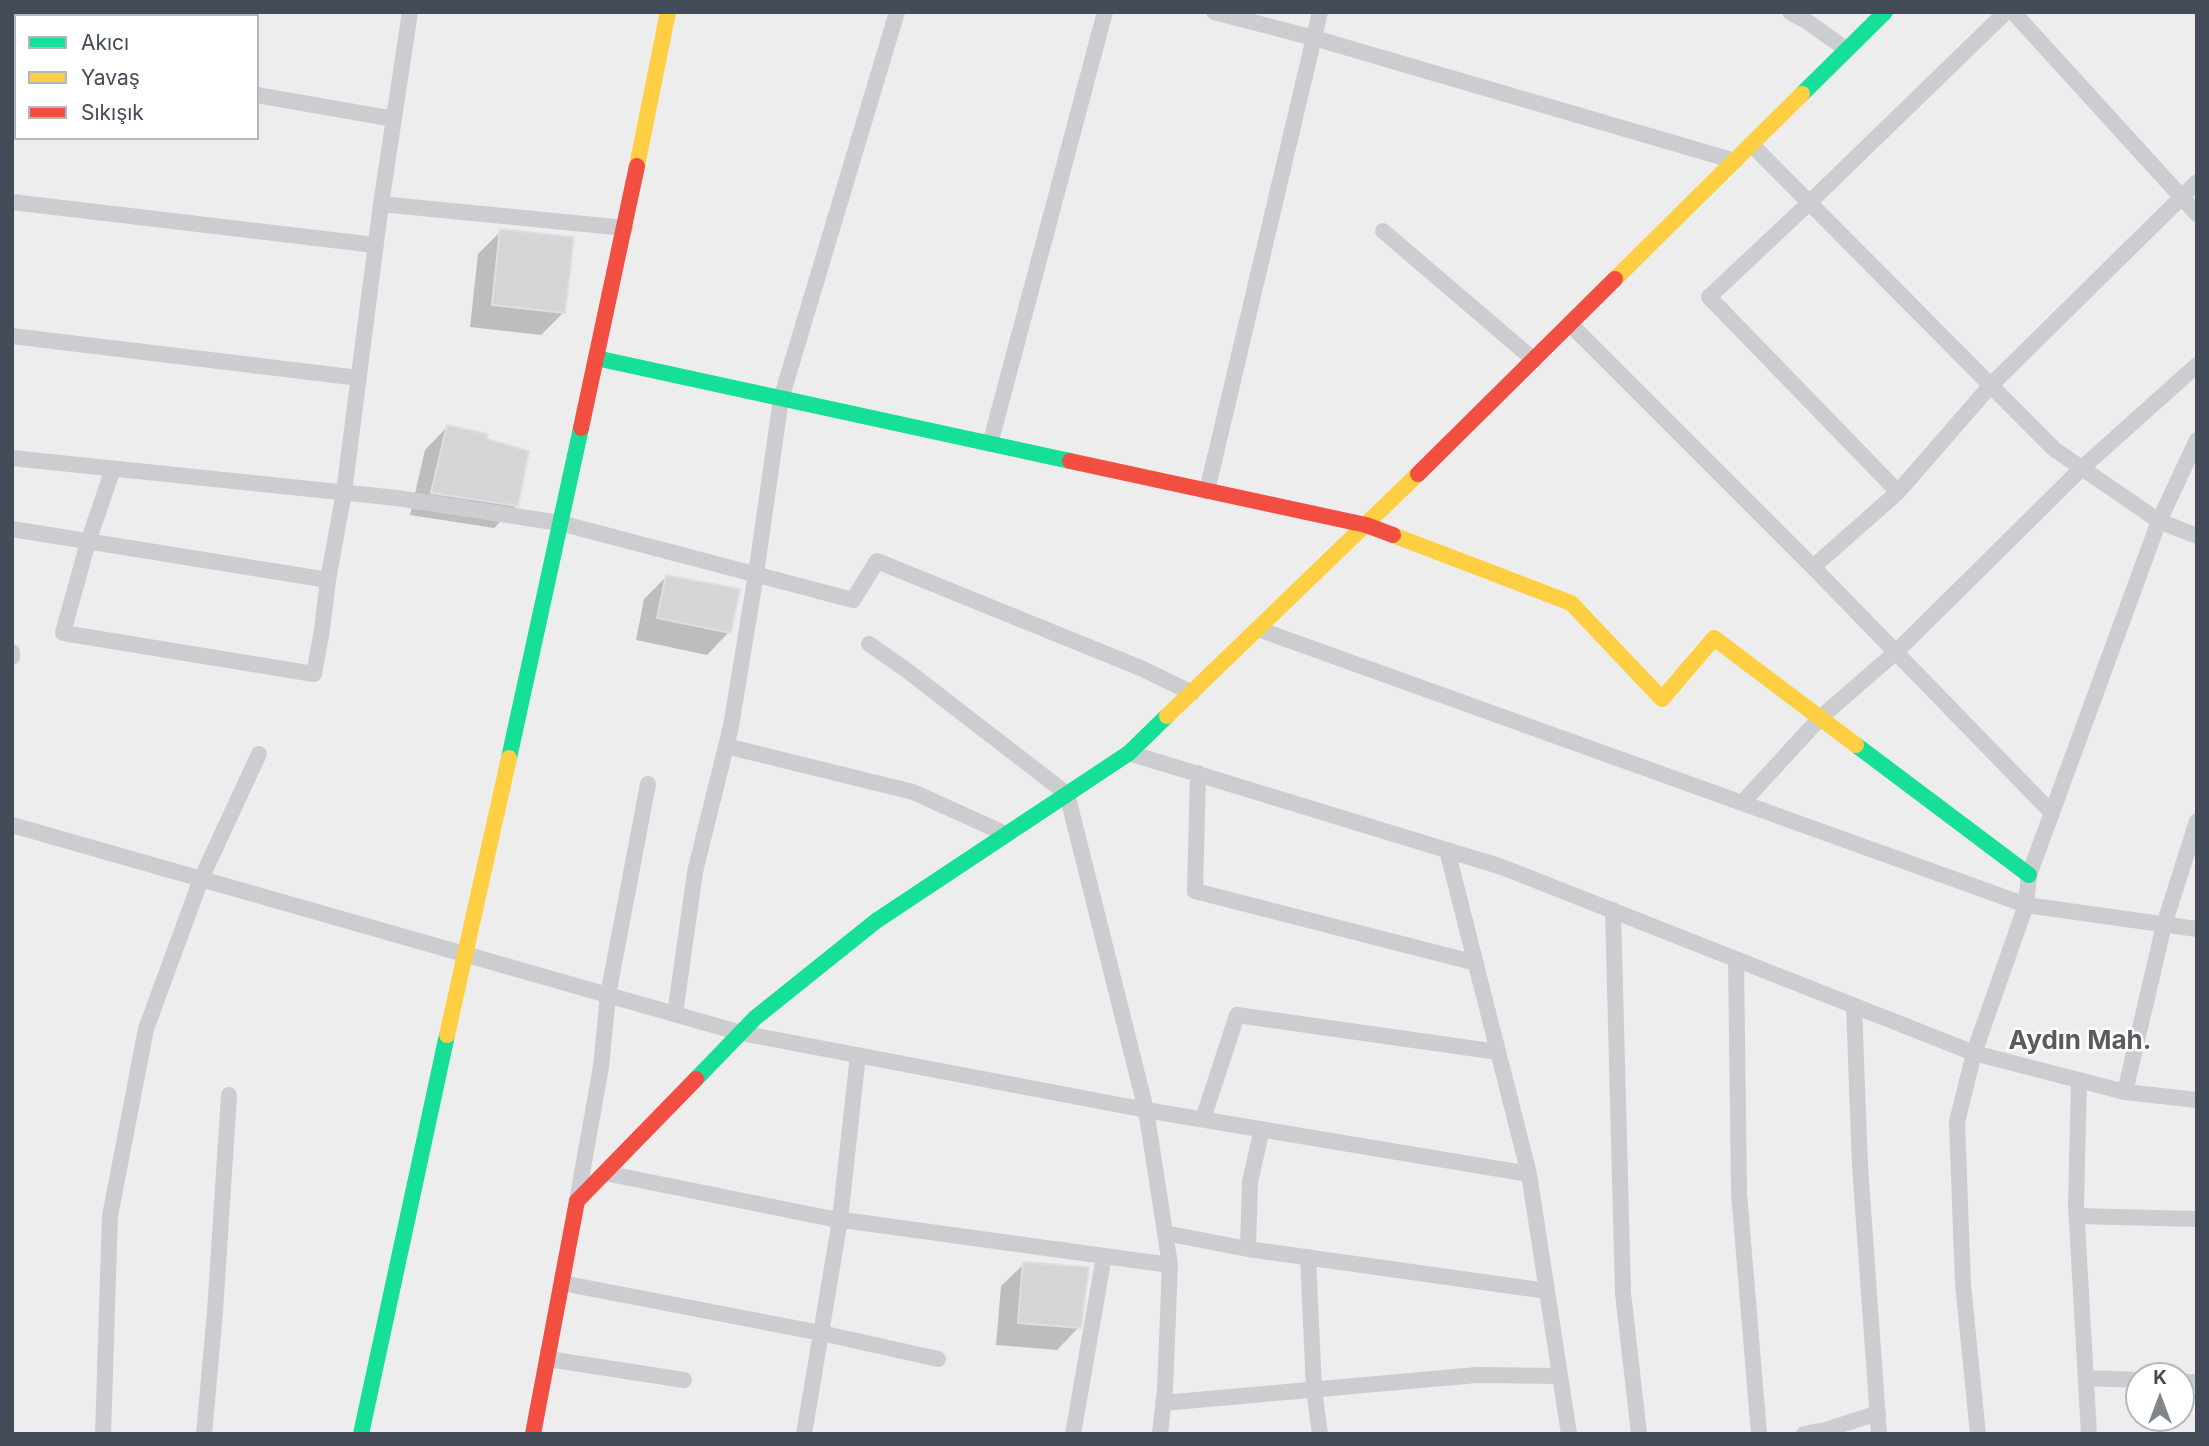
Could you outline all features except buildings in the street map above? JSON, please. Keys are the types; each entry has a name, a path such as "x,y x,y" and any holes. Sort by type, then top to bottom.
{"street":[{"path":"113,469 88,542 63,633 314,674 344,492 380,204 411,12"},
{"path":"361,1434 415,1174 625,228 667,12"},
{"path":"675,1014 695,872 726,746 756,574 781,399 897,12"},
{"path":"990,444 1105,12"},
{"path":"1214,12 1314,38 1735,161"},
{"path":"1208,491 1320,12"},
{"path":"1790,12 1847,50"},
{"path":"577,1201 755,1018 876,921 1129,753 1366,525 1885,12"},
{"path":"1898,492 1709,297 2006,12"},
{"path":"2013,12 2197,214"},
{"path":"259,95 394,119"},
{"path":"1751,144 2054,449 2159,521 2197,536"},
{"path":"1813,567 1898,492 1991,385 2197,181"},
{"path":"12,202 375,246"},
{"path":"380,204 625,228"},
{"path":"1383,231 1534,360"},
{"path":"1570,324 1813,567 2052,813"},
{"path":"12,336 359,378"},
{"path":"596,358 1366,525 1571,603 1662,699 1714,638 2029,874"},
{"path":"1742,803 1820,718 1896,652 2082,468 2197,365"},
{"path":"1978,1434 1963,1284 1957,1122 1974,1053 2026,905 2029,874 2159,521 2197,440"},
{"path":"12,458 397,498 560,523 853,600 877,561 1143,669 1192,693"},
{"path":"12,529 328,580"},
{"path":"1258,629 2026,905 2197,929"},
{"path":"869,644 1067,794 1146,1110 1170,1265 1160,1434"},
{"path":"12,652 12,657"},
{"path":"726,746 913,792 1006,834"},
{"path":"1129,753 1502,867 1974,1053 2125,1092 2197,1100"},
{"path":"103,1434 110,1216 146,1028 201,879 259,754"},
{"path":"1198,773 1195,891 1476,963"},
{"path":"533,1434 601,1067 607,995 648,784"},
{"path":"2125,1092 2164,925 2197,821"},
{"path":"12,825 741,1033 1146,1110 1529,1174"},
{"path":"1447,850 1529,1174 1569,1434"},
{"path":"1613,911 1623,1293 1639,1434"},
{"path":"1736,959 1739,1193 1759,1434"},
{"path":"1854,1006 1860,1166 1879,1434"},
{"path":"1203,1119 1237,1015 1498,1052"},
{"path":"804,1434 840,1220 858,1055"},
{"path":"2079,1080 2077,1216 2089,1434"},
{"path":"204,1434 229,1095"},
{"path":"1248,1249 1250,1182 1262,1129"},
{"path":"605,1172 840,1220 1170,1265"},
{"path":"2077,1216 2197,1219"},
{"path":"1165,1233 1248,1249 1547,1291"},
{"path":"1073,1434 1104,1256"},
{"path":"1308,1257 1314,1389 1320,1434"},
{"path":"562,1283 821,1333 938,1359"},
{"path":"548,1359 684,1380"},
{"path":"1163,1403 1477,1375 1560,1376"},
{"path":"2086,1378 2125,1379"},
{"path":"1804,1434 1878,1413"}],"traffic: fast":[{"path":"1802,94 1885,12"},
{"path":"596,358 1070,461"},
{"path":"509,758 581,428"},
{"path":"696,1079 755,1018 876,921 1129,753 1167,716"},
{"path":"1856,745 2029,875"},
{"path":"361,1434 447,1035"}],"traffic: slow":[{"path":"637,166 668,12"},
{"path":"1615,279 1802,94"},
{"path":"1167,716 1418,474"},
{"path":"1393,535 1571,603 1662,699 1714,638 1856,745"},
{"path":"447,1035 509,758"}],"traffic: jam":[{"path":"581,428 637,166"},
{"path":"1418,474 1615,279"},
{"path":"1070,461 1366,525 1393,535"},
{"path":"533,1434 577,1201 696,1079"}],"district":[{"name":"Aydın Mah.","path":"2080,1041"}]}
